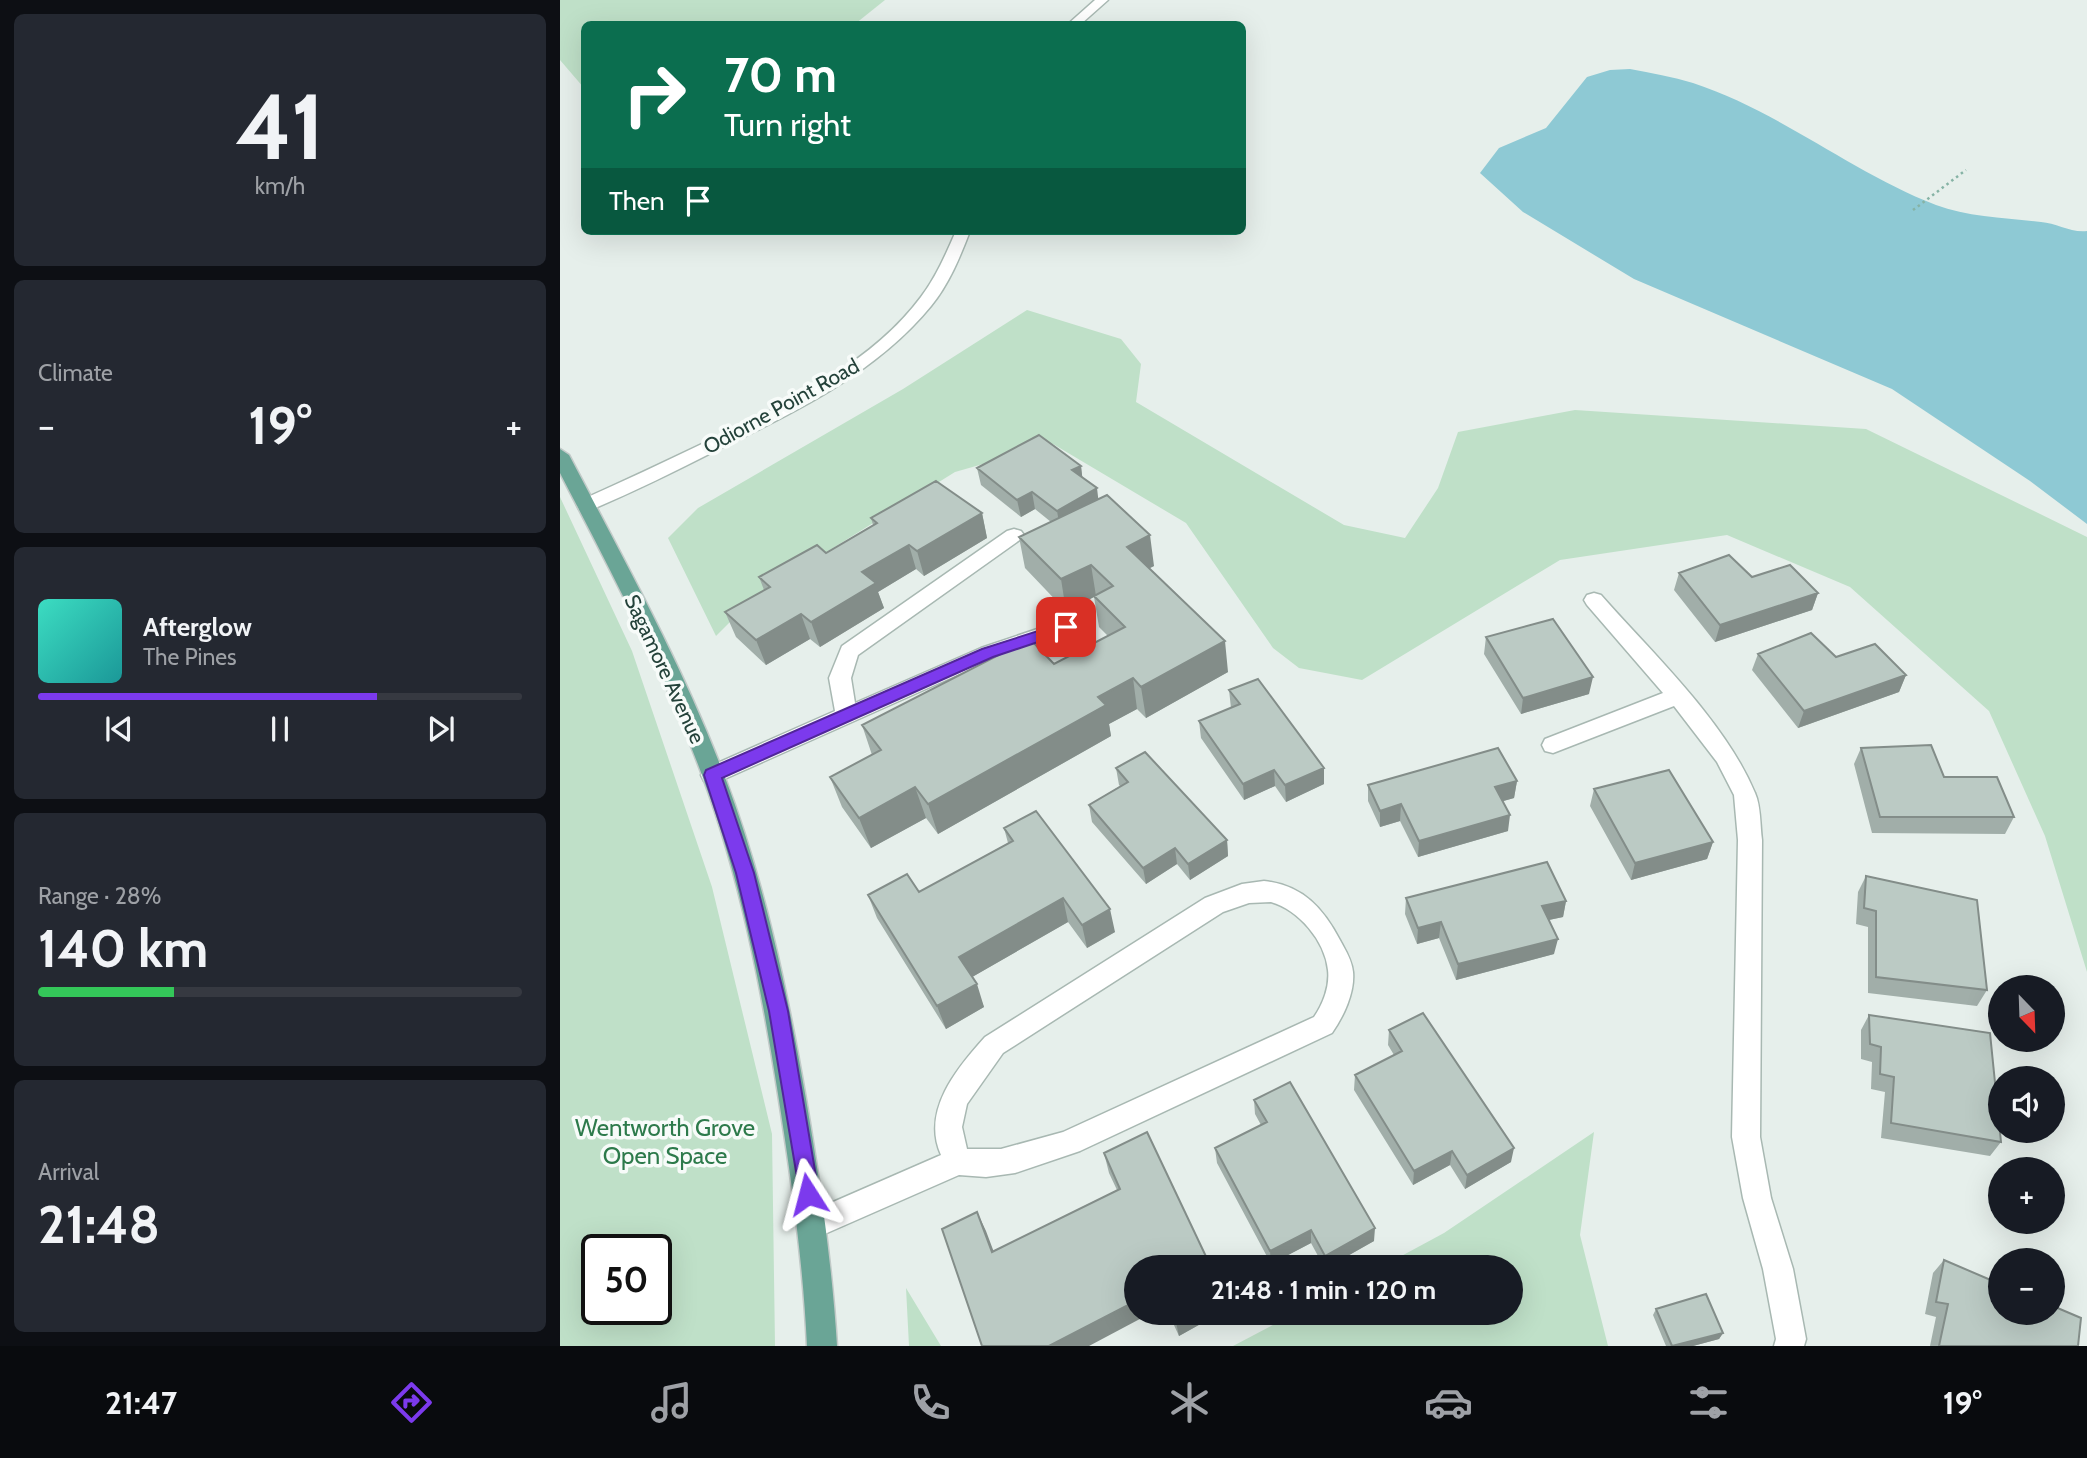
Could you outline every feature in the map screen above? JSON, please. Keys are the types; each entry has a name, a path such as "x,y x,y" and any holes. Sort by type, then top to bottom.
{"main road":[{"name":"Sagamore Avenue","path":"560,455 658,652 712,775 745,873 779,1011 811,1226 822,1346"}],"street":[{"path":"1078,21 1102,0"},
{"name":"Odiorne Point Road","path":"586,505 778,413 852,369 890,339 927,301 953,257 961,235"},
{"path":"847,716 841,678 849,651 1014,535"},
{"path":"1594,600 1677,696 1725,757 1745,795 1750,840 1746,1137 1758,1198 1778,1269 1791,1339 1789,1346"},
{"path":"712,775 988,653 1066,627"},
{"path":"1553,745 1677,696"},
{"path":"811,1226 958,1161 972,1165 1028,1158 1070,1142 1323,1025 1330,1015 1341,974 1324,929 1310,910 1296,900 1269,892 1241,893 1214,905 994,1045 971,1071 956,1096 950,1117 949,1140 958,1161"}],"path":[{"path":"1913,210 1966,170"}],"green space":[{"path":"560,0 885,0 859,21 581,21 581,84 560,60"},
{"path":"1027,310 1121,339 1141,364 1136,402 1344,525 1405,538 1438,488 1458,432 1575,410 1866,429 2087,537 2087,972 2045,836 1989,711 1850,587 1727,535 1560,560 1362,680 1299,668 1273,648 1186,523 1053,444 955,472 756,596 716,636 668,538 698,508 903,389"},
{"name":"Wentworth Grove Open Space","path":"560,497 632,651 712,887 772,1134 775,1346 560,1346"},
{"path":"1594,1132 1580,1235 1608,1346 1233,1346 1273,1325 1523,1325 1523,1255 1403,1255 1444,1233"},
{"path":"906,1288 941,1346 909,1346"}],"water":[{"path":"1630,69 1693,83 1725,95 1785,125 1874,176 1936,205 1974,215 2047,223 2075,231 2087,231 2087,524 2030,481 1892,389 1634,279 1523,212 1480,173 1499,148 1546,128 1587,77 1610,70"}],"building":[{"path":"1039,435 1081,466 1072,470 1097,488 1057,511 1032,492 1017,500 977,468"},
{"path":"936,481 982,513 917,551 909,545 862,572 876,583 811,622 801,614 756,640 725,612 770,587 759,577 817,545 826,553 877,523 871,518"},
{"path":"1107,495 1150,535 1127,547 1225,641 1141,687 1133,678 1098,697 1106,705 928,804 915,787 859,818 830,777 881,750 862,725 1030,639 1054,664 1125,627 1094,596 1113,586 1091,565 1061,579 1019,537"},
{"path":"1729,555 1752,577 1790,565 1818,593 1720,625 1679,573"},
{"path":"1553,619 1593,677 1523,698 1486,637"},
{"path":"1811,633 1836,657 1875,644 1906,675 1804,711 1758,654"},
{"path":"1258,679 1324,768 1285,785 1274,770 1243,784 1199,721 1240,704 1229,690"},
{"path":"1931,745 1944,777 1997,777 2014,817 1880,817 1861,748"},
{"path":"1498,748 1517,781 1495,787 1510,815 1419,841 1401,804 1380,811 1368,785"},
{"path":"1145,752 1227,840 1188,864 1175,848 1143,868 1089,805 1128,782 1116,768"},
{"path":"1669,770 1713,842 1635,863 1594,789"},
{"path":"1036,811 1110,909 1082,925 1063,898 959,957 977,984 937,1006 868,895 907,874 919,892 1013,841 1004,828"},
{"path":"1547,862 1566,901 1542,906 1558,939 1458,964 1441,922 1418,928 1406,898"},
{"path":"1866,876 1977,900 1987,990 1876,977 1876,911 1864,908"},
{"path":"1423,1013 1514,1148 1467,1175 1452,1151 1414,1171 1355,1075 1402,1051 1389,1030"},
{"path":"1869,1015 1988,1033 1988,1052 1992,1052 1993,1066 1988,1066 1988,1140 1891,1123 1894,1077 1880,1074 1881,1047 1870,1044"},
{"path":"1290,1082 1375,1228 1327,1255 1311,1230 1270,1251 1215,1148 1267,1122 1254,1100"},
{"path":"1147,1132 1205,1255 1124,1255 1124,1307 1049,1346 982,1346 942,1229 977,1212 992,1252 1120,1189 1104,1153"},
{"path":"1944,1260 1988,1279 1988,1325 2065,1325 2065,1311 2081,1318 2078,1346 1939,1346 1948,1304 1936,1302"},
{"path":"1706,1294 1723,1333 1672,1346 1656,1309"}],"route":[{"path":"808,1194 779,1011 745,873 712,775 988,653 1066,627"}]}
